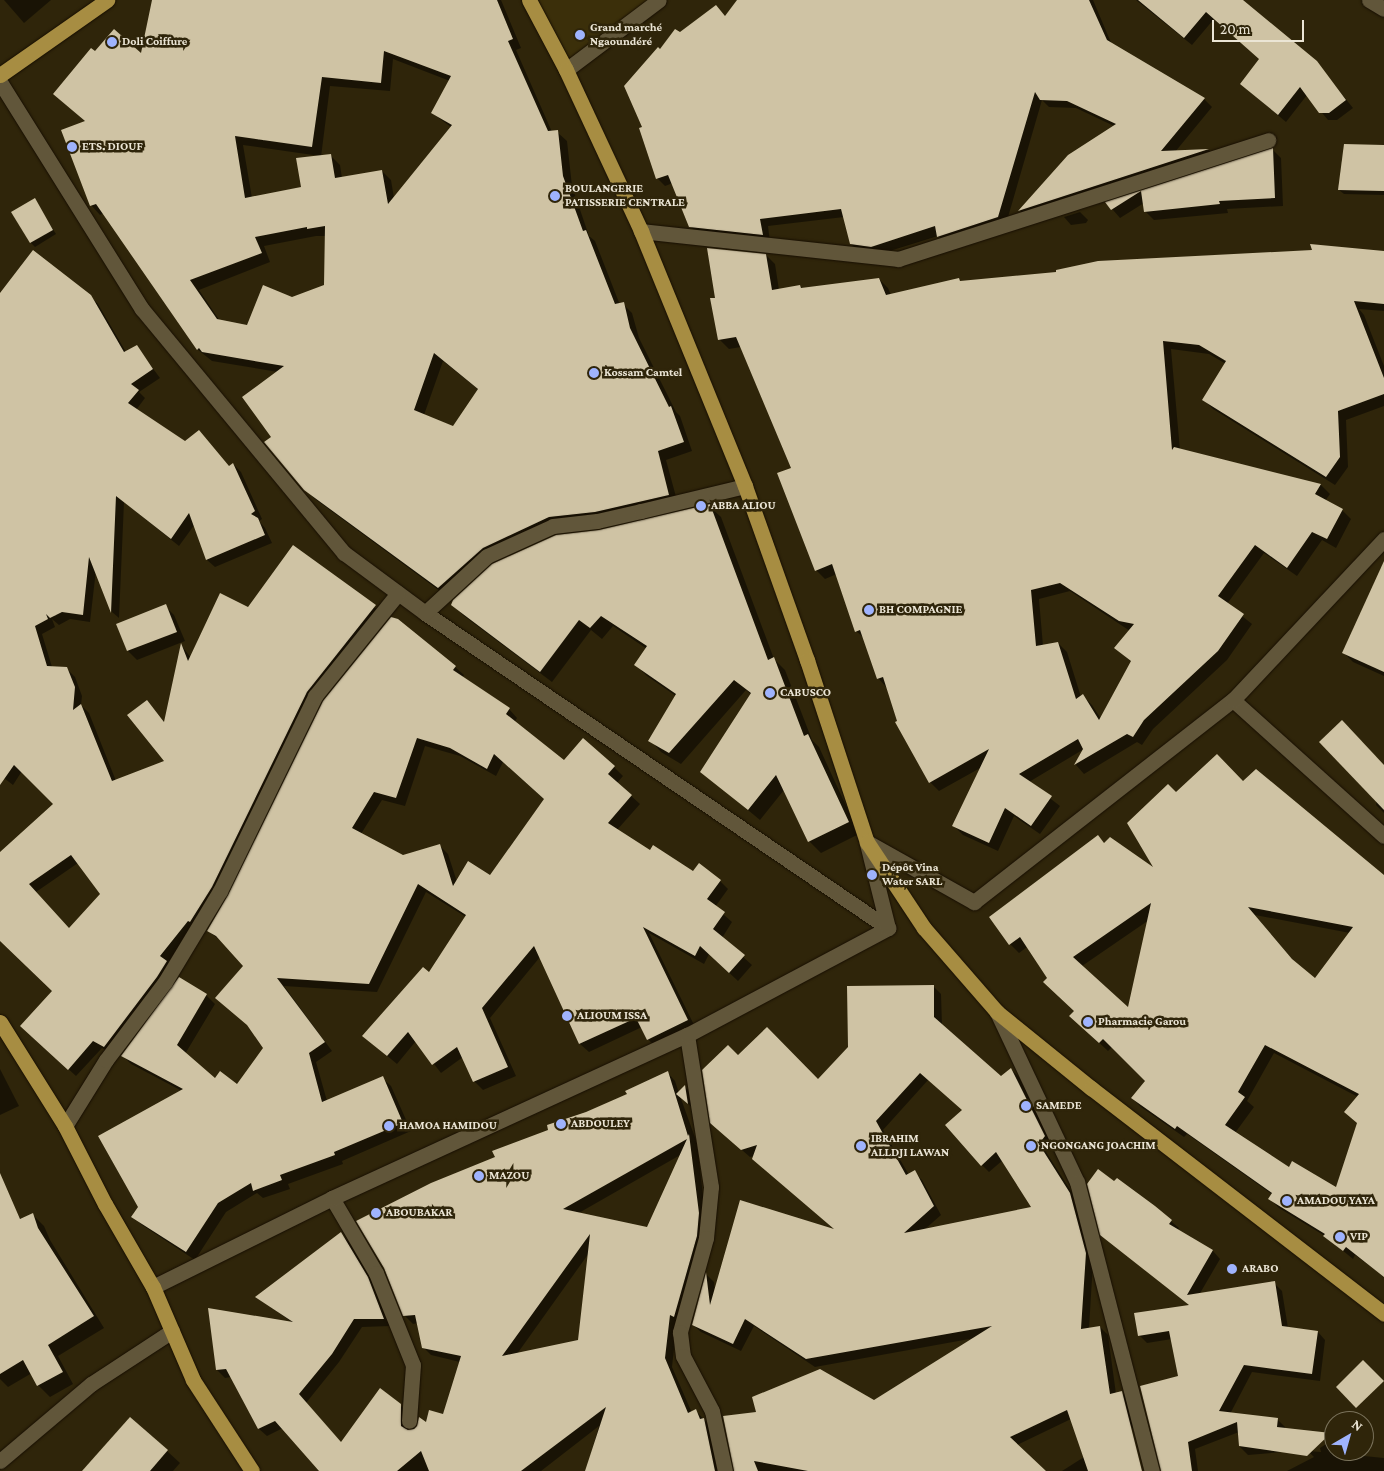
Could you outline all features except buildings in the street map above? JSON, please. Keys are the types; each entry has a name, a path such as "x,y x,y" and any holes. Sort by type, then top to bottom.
{"main road":[{"path":"0,75 107,0"},
{"path":"529,0 566,70 641,231 745,486 807,660 867,842 924,928 997,1012 1091,1088 1384,1314"},
{"path":"0,1022 64,1126 105,1204 153,1287 193,1380 252,1471"}],"street":[{"path":"566,70 658,0"},
{"path":"1368,0 1384,9"},
{"path":"0,82 142,309 344,553 425,613 888,928"},
{"path":"641,231 898,259 1268,140"},
{"path":"425,613 487,556 553,526 597,521 641,512 745,486"},
{"path":"867,842 974,902 1234,700 1384,539"},
{"path":"64,1126 106,1060 165,982 220,891 315,696 398,593"},
{"path":"1234,700 1384,836"},
{"path":"867,842 888,928"},
{"path":"153,1287 332,1198 687,1035 888,928"},
{"path":"997,1012 1076,1182 1152,1471"},
{"path":"687,1035 711,1186 706,1238 680,1332 684,1356 712,1411 725,1471"},
{"path":"332,1198 376,1273 413,1365 409,1421"},
{"path":"0,1461 90,1384 172,1331"}],"shaded area":[{"name":"Grand marché Ngaoundéré","path":"529,0 659,0 566,70"}],"place":[{"name":"Grand marché Ngaoundéré","path":"580,35"},
{"name":"Doli Coiffure","path":"112,42"},
{"name":"ETS. DIOUF","path":"72,147"},
{"name":"BOULANGERIE PATISSERIE CENTRALE","path":"555,196"},
{"name":"Kossam Camtel","path":"594,373"},
{"name":"ABBA ALIOU","path":"701,506"},
{"name":"BH COMPAGNIE","path":"869,610"},
{"name":"CABUSCO","path":"770,693"},
{"name":"Dépôt Vina Water SARL","path":"872,875"},
{"name":"ALIOUM ISSA","path":"567,1016"},
{"name":"Pharmacie Garou","path":"1088,1022"},
{"name":"SAMEDE","path":"1026,1106"},
{"name":"ABDOULEY","path":"561,1124"},
{"name":"HAMOA HAMIDOU","path":"389,1126"},
{"name":"IBRAHIM ALLDJI LAWAN","path":"861,1146"},
{"name":"NGONGANG JOACHIM","path":"1031,1146"},
{"name":"MAZOU","path":"479,1176"},
{"name":"AMADOU YAYA","path":"1287,1201"},
{"name":"ABOUBAKAR","path":"376,1213"},
{"name":"VIP","path":"1340,1237"},
{"name":"ARABO","path":"1232,1269"}]}
